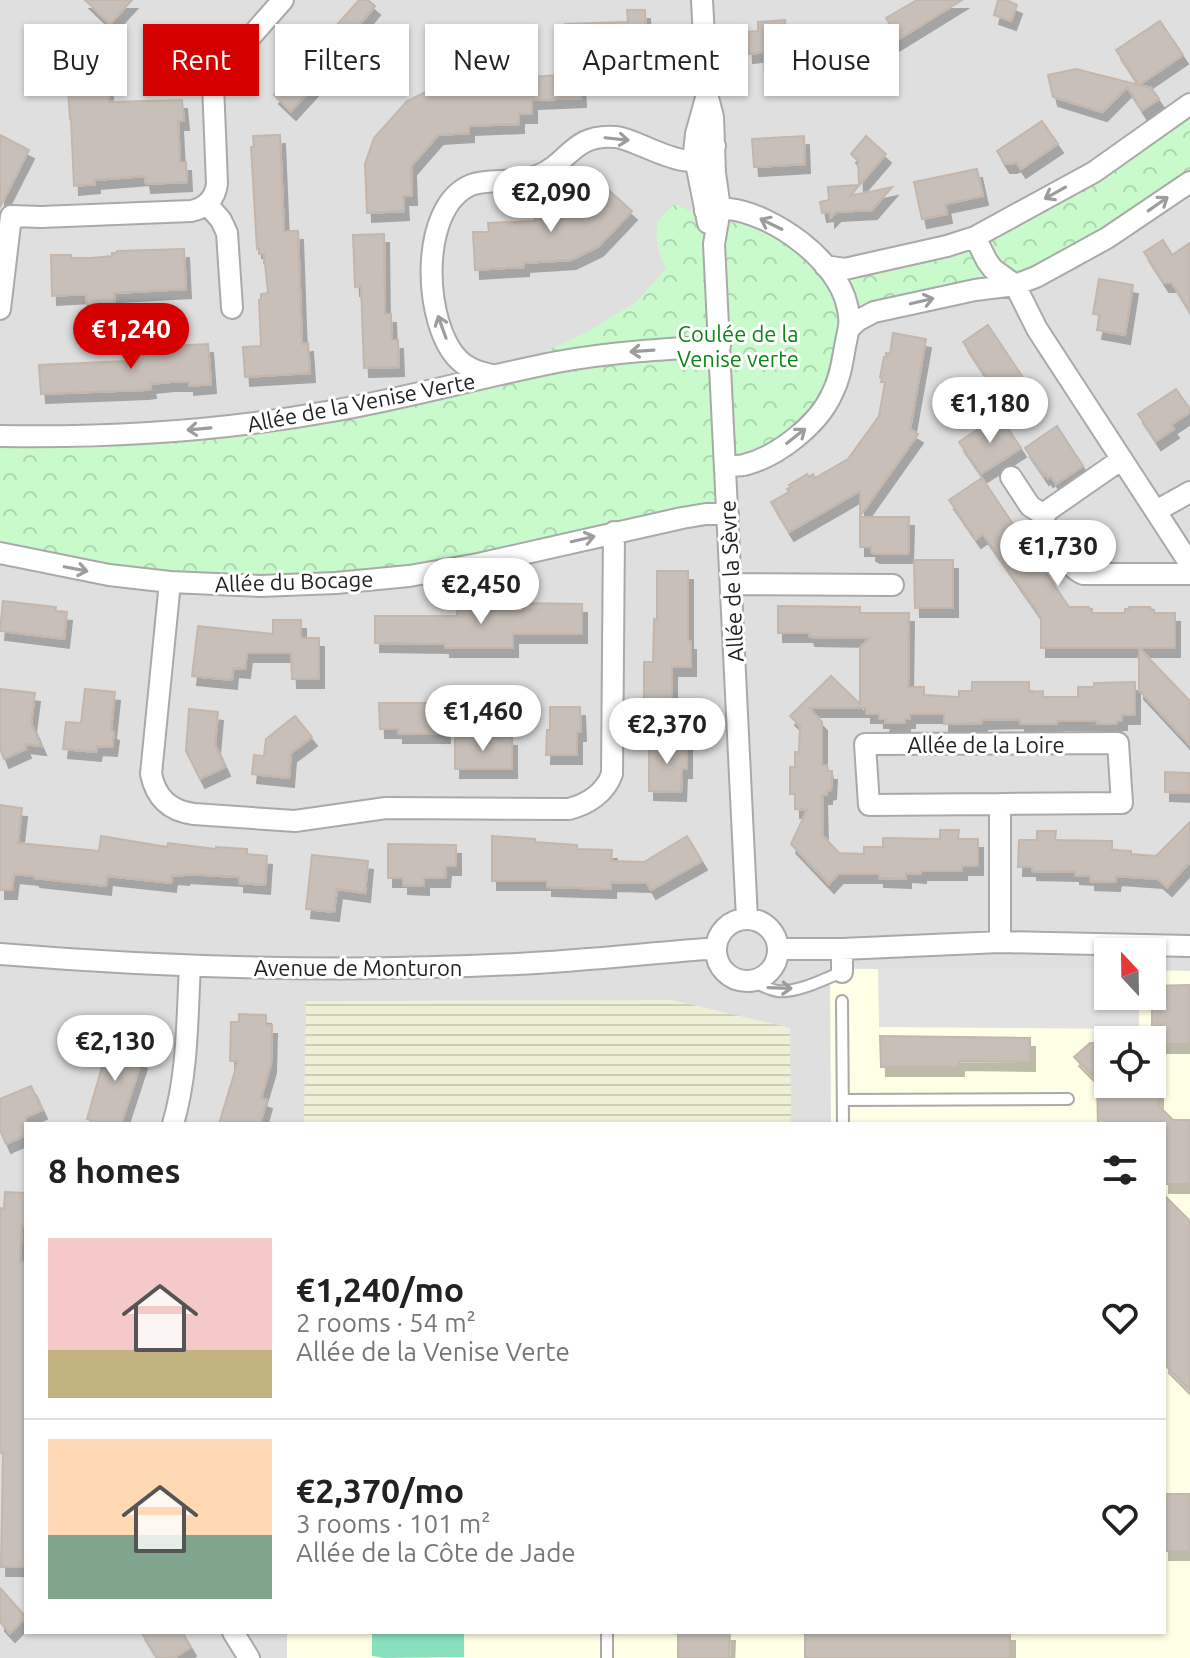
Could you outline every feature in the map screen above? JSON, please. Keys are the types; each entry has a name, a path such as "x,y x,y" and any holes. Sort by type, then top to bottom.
{"street":[{"path":"0,309 5,215 41,217 191,211 207,204 217,189 213,84 222,69 283,0"},
{"name":"Allée de la Sèvre","path":"702,0 704,24"},
{"path":"706,24 718,0"},
{"name":"Allée de la Sèvre","path":"706,96 696,134 695,160 712,210"},
{"name":"Allée de la Sèvre","path":"708,96 715,146 712,210 747,919"},
{"path":"825,266 845,269 975,237 1094,172 1190,104"},
{"path":"495,375 468,367 458,359 442,332 432,294 435,236 454,198 478,183 507,182 539,175 578,145 598,138 620,137 688,161 704,159 711,155 715,146"},
{"path":"850,328 874,312 975,290 1015,285 1036,277 1107,238 1190,182"},
{"path":"207,204 217,214 227,233 232,308"},
{"path":"712,210 743,212 776,225 805,246 833,275 844,294 850,328 839,378 831,397 806,429 793,440 755,461 725,466"},
{"path":"975,237 993,269 1015,285 1037,329 1190,564"},
{"name":"Allée de la Venise Verte","path":"0,436 142,434 229,426 330,412 559,362 623,352 720,346"},
{"path":"1122,459 1050,509 1044,515 1045,528 1067,562 1083,574 1190,574"},
{"path":"1011,477 1030,506 1044,515"},
{"path":"1156,511 1190,492"},
{"name":"Allée du Bocage","path":"0,553 109,575 170,582 260,586 336,583 409,576 478,564 614,532 706,514 728,514"},
{"path":"170,582 151,774 159,798 172,808 194,814 295,821 386,808 569,809 586,803 601,792 612,774 614,532"},
{"path":"731,584 893,585"},
{"name":"Allée de la Loire","path":"1118,743 1122,803 1000,804 869,805 865,744 1118,743"},
{"path":"1000,804 1000,942"},
{"path":"747,919 765,924 773,932 779,949 771,970 753,981 729,976 720,966 716,950 718,938 726,926 747,919"},
{"path":"779,949 1000,942 1190,946"},
{"path":"842,949 842,972"},
{"name":"Avenue de Monturon","path":"0,954 190,966 279,968 520,964 716,950"},
{"path":"173,1122 184,1075 190,966"},
{"path":"234,1634 249,1658"}],"lane":[{"path":"753,981 780,992 808,986 842,972"},
{"path":"842,1001 843,1122"},
{"path":"843,1100 1068,1099"},
{"path":"607,1634 607,1658"}],"shaded area":[{"path":"0,0 1190,0 1190,1658 0,1658"},
{"path":"830,969 1094,969 1094,1010 1166,1010 1166,970 1190,971 1190,1658 287,1658 287,1634 1166,1634 1166,1122 831,1122"},
{"path":"878,969 1094,969 1094,1010 1139,1010 1139,1026 1094,1026 1094,1029 879,1027"},
{"path":"672,1000 790,1028 791,1122 304,1122 306,1001"}],"green space":[{"name":"Coulée de la Venise verte","path":"1190,104 1190,182 1036,277 874,312 846,341 806,429 725,466 728,514 478,563 260,586 0,553 0,436 142,434 495,375 587,332 636,302 666,269 658,245 657,221 675,204 732,223 741,221 764,228 785,239 817,268 975,237"},
{"path":"372,1634 464,1634 464,1657 372,1656"}],"building":[{"path":"85,0 132,0 110,24"},
{"path":"359,0 368,0 375,6 360,24 338,24"},
{"path":"917,0 962,0 899,39 899,24 890,24 886,18"},
{"path":"998,0 1017,5 1011,21 994,15"},
{"path":"627,10 645,10 646,24 565,24 628,22"},
{"path":"785,20 785,24 764,24 764,52 748,54 748,32 758,31 758,22"},
{"path":"1160,21 1183,55 1139,85 1116,50"},
{"path":"1076,69 1151,88 1159,99 1142,110 1127,87 1102,112 1053,97 1048,75"},
{"path":"554,75 554,96 581,98 532,100 532,114 519,114 519,124 469,126 469,133 438,135 411,166 412,196 403,196 404,211 367,213 365,164 374,138 407,101 425,92 425,96 538,96 538,76"},
{"path":"68,96 108,96 109,102 182,100 184,121 178,121 180,162 186,162 187,182 146,184 145,176 95,180 95,184 74,186"},
{"path":"275,96 305,96 291,111"},
{"path":"1042,121 1058,144 1021,169 1016,162 1005,164 997,151"},
{"path":"0,135 29,150 0,207"},
{"path":"280,135 284,231 298,231 302,344 308,343 310,373 245,377 243,347 261,346 259,300 261,294 268,293 264,254 259,254 257,249 251,147 254,147 253,136"},
{"path":"804,136 805,164 754,167 752,139"},
{"path":"866,136 886,154 850,196 892,187 872,210 836,212 830,218 830,212 822,213 820,202 829,200 828,187 859,185 858,161 851,154"},
{"path":"977,169 983,196 945,204 947,214 922,219 914,182"},
{"path":"604,186 632,211 598,247 571,260 475,270 473,232 489,232 488,223 535,221 534,215 566,213 588,190 594,196"},
{"path":"384,234 385,314 391,314 392,340 398,340 399,367 364,368 361,286 355,287 353,235"},
{"path":"1163,240 1172,255 1190,243 1190,312 1172,283 1164,283 1144,252"},
{"path":"184,249 186,289 114,293 115,323 89,324 86,294 52,296 51,255 91,258 112,256 117,251"},
{"path":"1099,279 1133,285 1125,335 1097,330 1100,315 1093,314"},
{"path":"988,325 1028,385 1003,402 963,342"},
{"path":"893,333 926,339 910,429 918,434 860,516 860,491 789,532 771,502 789,492 789,485 807,474 809,477 813,474 815,478 848,459 879,416 885,382 881,382 880,377 884,357 886,353 890,354"},
{"path":"208,344 211,384 189,386 189,382 170,382 150,384 151,389 144,390 41,394 39,365 128,361 127,348"},
{"path":"1176,389 1190,412 1171,425 1174,429 1156,441 1138,414"},
{"path":"999,415 1021,448 981,474 959,442"},
{"path":"1057,426 1083,466 1056,484 1051,476 1044,476 1025,448"},
{"path":"982,478 1069,607 1089,607 1092,613 1125,613 1129,607 1150,607 1154,613 1175,613 1175,648 1041,648 1041,617 983,534 976,539 949,500"},
{"path":"860,517 909,517 908,554 875,554 871,552 871,547 860,547"},
{"path":"914,560 953,560 953,608 915,608"},
{"path":"657,571 688,571 691,667 672,667 672,700 644,700 644,662 653,662"},
{"path":"3,601 56,607 55,611 67,612 64,639 0,631"},
{"path":"523,603 582,604 582,634 513,634 513,648 445,648 445,644 375,643 375,616 457,616 457,610 523,611"},
{"path":"778,606 860,607 860,613 909,613 908,687 924,687 924,695 959,697 959,691 972,691 972,682 1029,682 1029,692 1043,691 1043,697 1078,697 1078,687 1094,687 1094,683 1135,682 1135,715 1122,715 1122,721 1116,724 1057,721 1057,724 1020,724 1020,719 944,724 944,714 910,714 910,719 905,719 905,723 885,723 886,719 879,719 879,714 866,714 866,708 809,708 822,722 822,765 827,765 828,771 832,771 831,790 827,791 827,795 822,795 823,836 839,853 864,854 864,847 883,847 883,838 940,839 940,830 959,830 958,839 978,839 978,866 962,866 962,871 906,873 906,879 879,878 879,874 838,874 829,884 791,844 807,810 795,809 795,794 790,794 790,767 795,767 795,752 799,752 800,726 790,716 831,676 860,704 860,648 870,638 778,633"},
{"path":"273,620 301,620 301,638 319,638 319,679 292,679 291,653 247,653 245,669 233,668 232,680 192,676 198,626 273,634"},
{"path":"1139,648 1190,701 1190,745 1139,690"},
{"path":"0,689 35,693 31,723 41,746 24,744 26,749 4,759 0,748"},
{"path":"85,689 115,692 112,747 97,746 96,752 63,749 66,722 81,723"},
{"path":"379,703 445,703 445,734 398,734 398,729 380,729"},
{"path":"550,707 580,707 581,732 577,732 577,755 546,755"},
{"path":"189,709 218,712 215,745 225,767 200,779 186,751"},
{"path":"295,716 312,737 291,753 289,778 252,774 254,755 264,756 266,739"},
{"path":"455,736 512,737 512,769 455,769"},
{"path":"649,742 687,742 687,769 682,769 681,792 649,791"},
{"path":"1165,772 1190,773 1190,793 1165,792"},
{"path":"0,805 22,808 18,843 99,851 101,836 167,847 168,843 247,849 247,854 267,856 265,885 239,883 239,877 184,874 172,875 171,883 107,876 106,886 14,874 12,890 0,890"},
{"path":"1190,822 1190,862 1167,887 1158,879 1116,876 1115,882 1090,881 1090,876 1075,875 1075,872 1032,871 1032,867 1018,867 1019,840 1037,840 1037,831 1056,831 1055,840 1112,841 1112,850 1156,856"},
{"path":"492,836 577,845 577,849 612,850 611,861 644,862 687,836 702,861 651,890 647,883 611,882 611,889 547,887 547,881 492,881"},
{"path":"388,844 456,845 456,866 446,866 445,878 424,878 424,886 403,885 403,878 388,878"},
{"path":"312,855 368,861 365,893 337,889 334,912 306,909"},
{"path":"1190,985 1190,1044 1166,1044 1166,1026 1152,1026 1152,1010 1166,1010 1166,986"},
{"path":"239,1014 266,1015 266,1025 272,1025 271,1064 261,1098 267,1100 261,1122 220,1122 238,1061 230,1061 231,1022 239,1022"},
{"path":"880,1036 1030,1038 1030,1062 959,1061 959,1067 881,1067"},
{"path":"110,1039 144,1049 122,1122 90,1122 87,1119"},
{"path":"1090,1043 1094,1043 1094,1077 1074,1057"},
{"path":"31,1086 42,1110 26,1117 24,1136 6,1144 0,1130 0,1099"},
{"path":"1097,1098 1158,1098 1158,1105 1173,1120 1190,1120 1190,1184 1166,1184 1166,1122 1098,1122"},
{"path":"5,1192 24,1193 20,1262 24,1262 24,1567 1,1567 0,1208 4,1209"},
{"path":"1166,1197 1190,1221 1190,1390 1166,1366"},
{"path":"1166,1494 1190,1494 1190,1551 1166,1551"},
{"path":"0,1588 24,1615 24,1619 10,1633 0,1622"},
{"path":"142,1634 183,1634 191,1647 174,1658 157,1658"},
{"path":"678,1634 730,1634 729,1658 678,1658"},
{"path":"805,1634 1010,1634 1010,1658 805,1658"}]}
